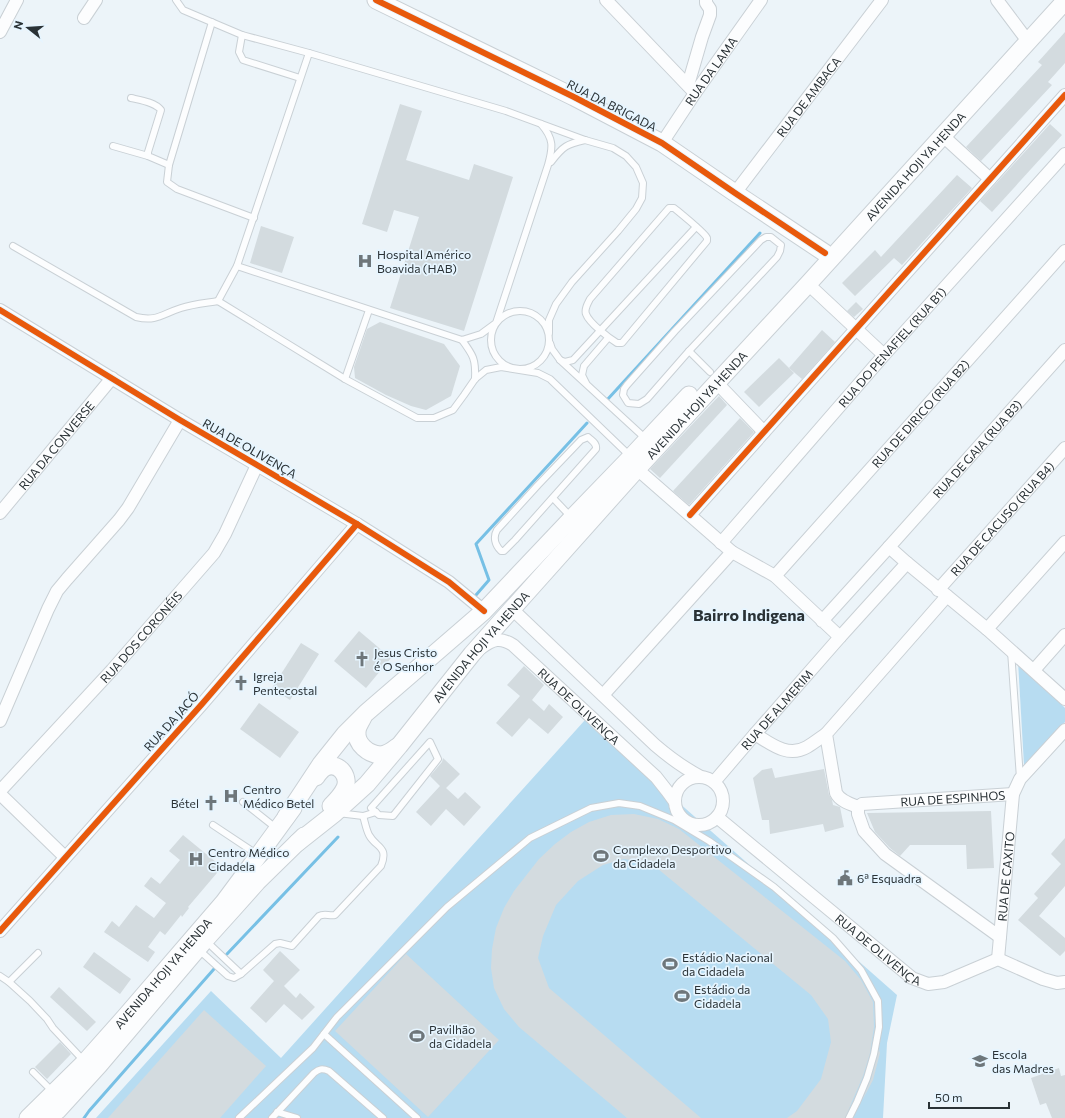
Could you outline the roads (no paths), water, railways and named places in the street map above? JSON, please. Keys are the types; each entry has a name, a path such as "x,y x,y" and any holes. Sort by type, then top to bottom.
{"main road":[{"name":"RUA DA BRIGADA","path":"376,0 574,97 662,143 825,253"},
{"name":"AVENIDA HOJI YA HENDA","path":"53,1115 99,1065 201,944 257,882 297,843 335,813 367,784 472,654 512,609 634,463 1024,36 1054,0"},
{"name":"AVENIDA HOJI YA HENDA","path":"28,1118 85,1062 224,902 282,823 321,764 335,746 366,713 484,612 572,518 634,463 647,440 808,284 1065,1"},
{"path":"366,713 358,725 357,732 358,740 362,746 369,752 380,755 390,753 399,746"},
{"path":"282,823 319,773 325,768 331,766 338,767 342,771 346,781 345,788 341,796 297,843"}],"street":[{"path":"0,32 17,0"},
{"path":"84,18 96,0"},
{"path":"606,0 691,89"},
{"path":"691,89 702,37 710,15 710,9 706,3 706,0"},
{"name":"RUA DA LAMA","path":"662,143 691,89 761,0"},
{"name":"RUA DE AMBACA","path":"734,193 882,0"},
{"path":"997,0 1024,36"},
{"path":"690,515 1065,95"},
{"path":"943,136 990,179"},
{"name":"RUA DO PENAFIEL (RUA B1)","path":"721,543 884,355 1065,154"},
{"name":"RUA DE DIRICO (RUA B2)","path":"775,576 1065,250"},
{"path":"808,284 884,355"},
{"name":"RUA DE OLIVENÇA","path":"0,310 180,420 357,524 450,582 484,612"},
{"name":"RUA DE GAIA (RUA B3)","path":"822,621 1065,350"},
{"path":"713,377 764,432"},
{"name":"RUA DA CONVERSE","path":"0,513 112,378"},
{"path":"0,721 48,609 57,592 128,508 180,420"},
{"name":"RUA DE CACUSO (RUA B4)","path":"755,734 779,749 788,752 806,748 826,734 1065,448"},
{"path":"634,463 721,543 732,552 775,576 840,637"},
{"name":"RUA DOS CORONÉIS","path":"0,792 112,670 214,553 225,534 257,465"},
{"name":"RUA DA JACÓ","path":"0,931 202,704 357,524"},
{"path":"987,629 1065,542"},
{"path":"889,547 987,629 1065,699"},
{"path":"603,695 732,552"},
{"name":"RUA DE ALMERIM","path":"714,782 840,637 907,563"},
{"path":"512,609 654,745 685,769 714,782 722,794 723,802 721,811 717,817 708,824 701,826 685,821 679,816 675,802 677,791 683,783 696,777 701,777"},
{"path":"1034,670 1065,635"},
{"name":"RUA DE OLIVENÇA","path":"472,654 493,641 507,641 513,645 651,772 675,802"},
{"name":"RUA DE ESPINHOS","path":"858,807 862,804 1014,794 1020,779 1065,730"},
{"path":"826,734 836,793 838,798 858,807 858,814 864,831 885,854 1000,937"},
{"path":"0,792 65,857"},
{"name":"RUA DE CAXITO","path":"998,959 1014,794"},
{"name":"RUA DE OLIVENÇA","path":"717,817 912,978 928,984 944,982 998,959"},
{"path":"998,959 1043,979 1057,983 1065,982"}],"lane":[{"path":"176,0 183,10 242,36 308,53 506,111 585,140 613,148 626,156 636,167 643,183 642,198 636,209 618,232 572,282 556,304 549,320 549,333 552,349 560,360 647,440"},
{"path":"212,22 169,165 167,182 177,189 254,218"},
{"path":"242,36 239,52 242,60 300,78"},
{"path":"218,301 237,266 308,53"},
{"path":"131,98 153,104 161,110 148,156"},
{"path":"540,124 552,140 552,151 492,332 491,342 493,353 497,359 506,366 518,370 529,369 537,364 548,350 550,340"},
{"path":"548,165 558,151 570,144 585,140"},
{"path":"113,146 148,156 169,165"},
{"path":"670,208 674,208 706,236 707,241 622,343 617,343 608,338 600,330 590,320 586,313 586,307 590,299 670,208"},
{"path":"560,360 565,362 573,360 696,227"},
{"path":"766,237 771,237 781,245 777,257 689,352 646,399 639,404 628,403 623,395 624,389 627,385 675,331 761,240 766,237"},
{"path":"13,246 136,317 152,319 181,308 218,301 345,379 416,418 434,418 453,410 475,379 486,370 501,367 538,373 550,379 634,463"},
{"path":"237,266 462,340 472,353 476,366 475,379"},
{"path":"345,379 368,310"},
{"path":"462,340 481,334 509,313 520,311 530,312 539,317 549,333"},
{"path":"588,387 582,375 584,366 608,338"},
{"path":"689,352 713,377"},
{"path":"588,437 595,443 596,449 554,498 504,551 501,551 498,548 495,539 497,530 581,440 588,437"},
{"path":"554,498 572,518"},
{"path":"1010,650 1020,779"},
{"path":"430,742 438,759 392,816 379,815 376,812 372,808 430,742"},
{"path":"243,802 282,823"},
{"path":"239,1118 313,1048 337,1017 446,907 530,838 592,808 619,803 640,806 674,820 709,841 774,887 833,938 861,970 878,1001 879,1026 874,1054 867,1078 858,1102 848,1118"},
{"path":"335,813 363,816 376,812"},
{"path":"201,944 228,976 234,978 275,944 280,943 292,946 322,914 330,916 335,915 381,866 383,861 384,854 382,849 370,836 363,816"},
{"path":"213,825 258,856"},
{"path":"201,944 240,974"},
{"path":"9,982 38,952"},
{"path":"0,976 9,982 47,1019 53,1028 85,1062"},
{"path":"324,1034 417,1118"},
{"path":"272,1118 314,1073 319,1069 324,1068 329,1070 383,1118"},
{"path":"33,1072 54,1092"},
{"path":"277,1112 297,1118"}],"waterway":[{"path":"607,400 760,233"},
{"path":"476,595 489,580 476,544 587,423"},
{"path":"227,954 338,837"},
{"path":"84,1118 214,969"}],"place":[{"name":"Hospital Américo Boavida (HAB)","path":"365,261"},
{"name":"Jesus Cristo é O Senhor","path":"362,659"},
{"name":"Igreja Pentecostal","path":"241,683"},
{"name":"Centro Médico Betel","path":"231,796"},
{"name":"Bétel","path":"211,803"},
{"name":"Complexo Desportivo da Cidadela","path":"601,856"},
{"name":"Centro Médico Cidadela","path":"196,859"},
{"name":"6ª Esquadra","path":"845,878"},
{"name":"Estádio Nacional da Cidadela","path":"670,964"},
{"name":"Estádio da Cidadela","path":"682,996"},
{"name":"Pavilhão da Cidadela","path":"417,1036"},
{"name":"Escola das Madres","path":"980,1061"}],"district":[{"name":"Bairro Indigena","path":"749,614"}]}
